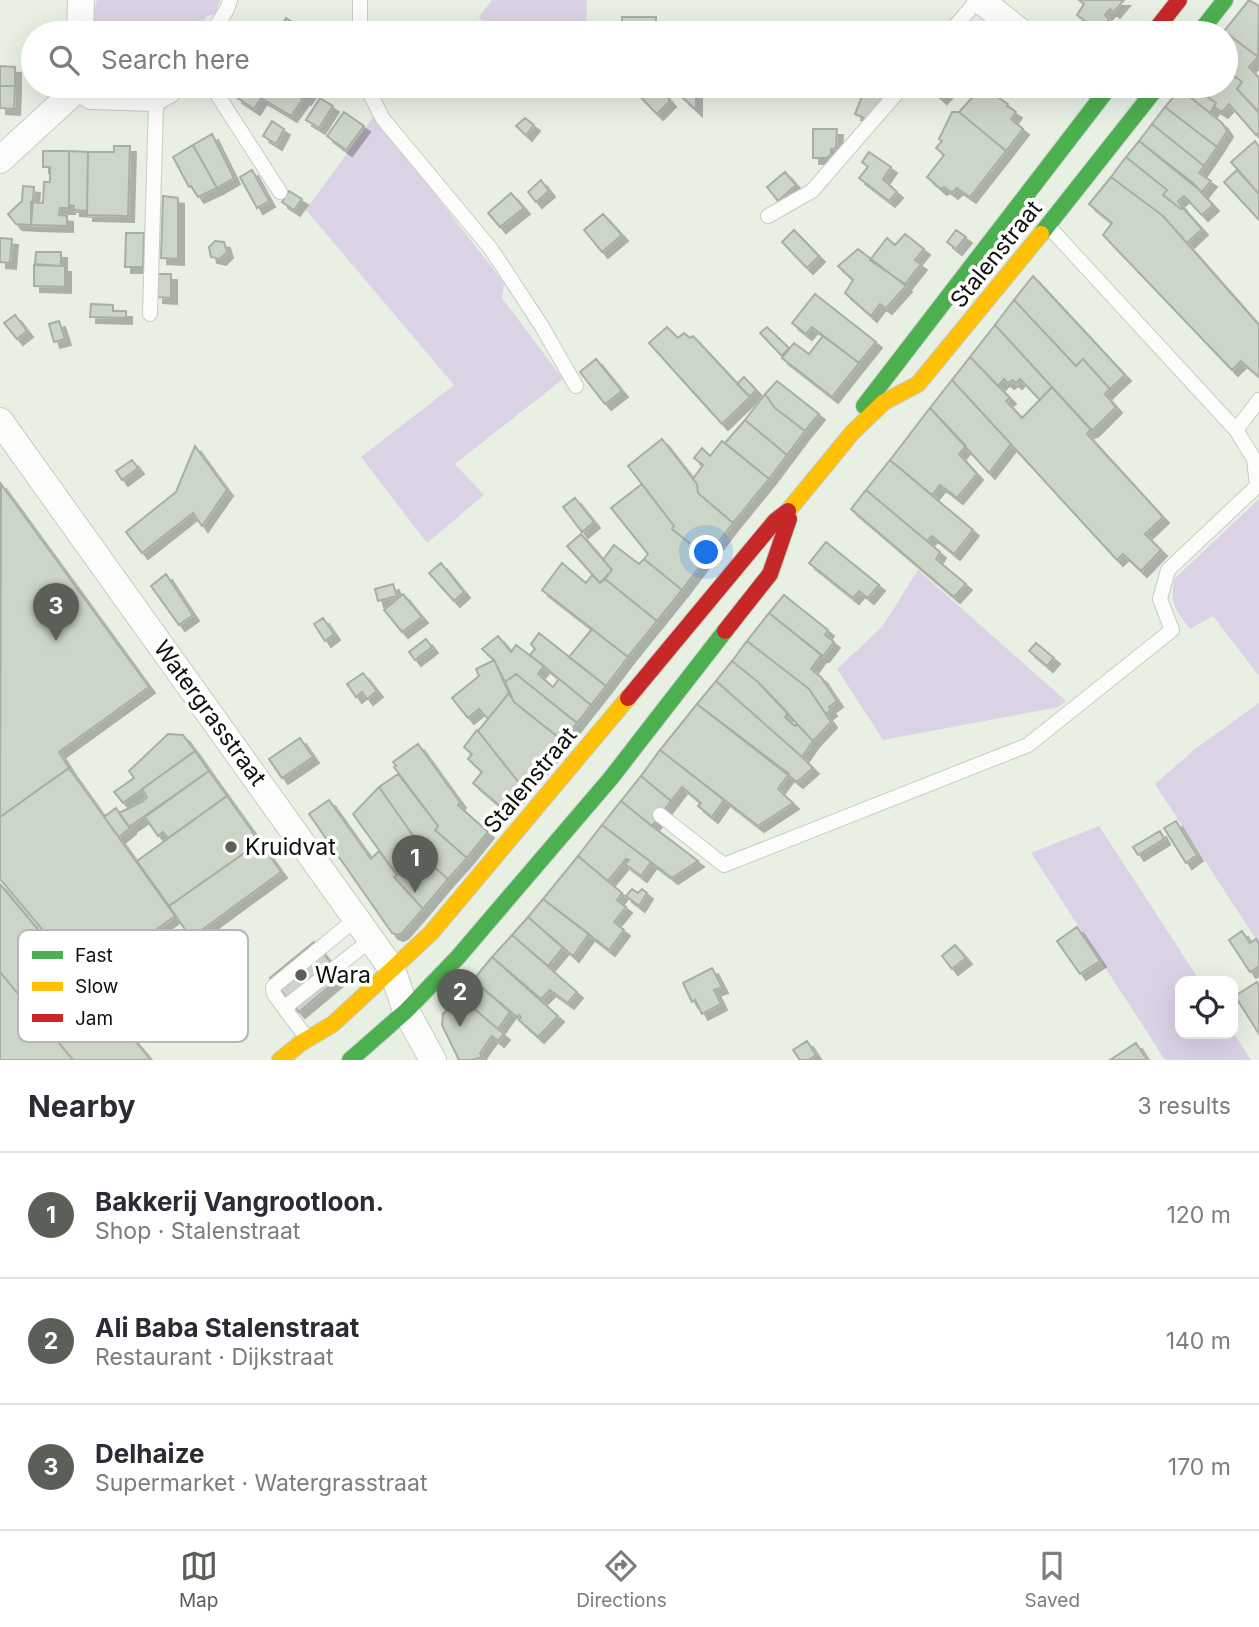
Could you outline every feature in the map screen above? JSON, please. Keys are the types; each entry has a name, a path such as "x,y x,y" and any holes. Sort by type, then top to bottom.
{"street":[{"path":"80,21 81,0"},
{"path":"979,0 1006,21"},
{"path":"1162,21 1179,0"},
{"path":"1208,21 1225,0"},
{"path":"0,160 65,98"},
{"name":"Stalenstraat","path":"350,1060 406,1011 458,957 602,770 775,520 793,507 852,433 884,402 918,383 1034,216 1096,98"},
{"path":"1111,98 1134,118"},
{"name":"Stalenstraat","path":"852,433 863,408 1034,216 1134,118 1149,98"},
{"name":"Watergrasstraat","path":"0,421 393,969 406,1011 433,1060"},
{"name":"Stalenstraat","path":"280,1060 333,1024 602,770 770,574 793,507"}],"lane":[{"path":"220,21 230,0"},
{"path":"360,0 360,21"},
{"path":"960,21 979,0"},
{"path":"85,98 89,102 156,104 167,98"},
{"path":"219,98 279,192"},
{"path":"372,98 383,119 491,249 541,325 576,386"},
{"path":"768,216 812,191 893,98"},
{"path":"150,314 156,104"},
{"path":"660,815 724,865 1028,745 1172,629 1160,599 1168,570 1257,486 1254,459 1236,430 1034,216"},
{"path":"1236,430 1259,400"},
{"path":"287,1012 289,1004 364,929"},
{"path":"306,1044 274,994 273,987 364,929"}],"shaded area":[{"path":"97,0 220,0 216,14 207,16 204,21 91,21"},
{"path":"492,0 587,0 586,21 482,21 479,17"},
{"path":"374,116 504,283 502,298 563,379 455,464 484,495 427,543 361,457 454,385 306,210"},
{"path":"1259,499 1259,676 1213,616 1190,629 1177,611 1173,594 1175,578"},
{"path":"918,570 1066,701 1059,707 883,740 837,669 882,627"},
{"path":"1259,703 1259,944 1155,784 1195,749"},
{"path":"1099,826 1197,976 1175,976 1175,1039 1238,1039 1251,1060 1165,1060 1031,853"}],"building":[{"path":"1079,0 1124,0 1114,12 1110,9 1105,15 1109,19 1107,21 1085,21 1077,15 1084,4"},
{"path":"1249,0 1259,6 1258,57 1238,42 1238,21 1232,21"},
{"path":"622,17 656,17 656,21 622,21"},
{"path":"1238,42 1258,57 1249,67 1259,78 1259,112 1238,90 1242,82 1238,79"},
{"path":"0,66 15,67 15,86 0,86"},
{"path":"0,86 15,86 14,109 0,108"},
{"path":"1238,90 1259,113 1259,132 1256,135 1229,104 1222,112 1214,107 1216,103 1209,98 1238,98"},
{"path":"238,98 261,98 254,109"},
{"path":"261,98 303,99 291,116"},
{"path":"320,98 333,106 319,128 306,120"},
{"path":"642,98 668,98 670,101 657,114"},
{"path":"683,98 696,98 696,110"},
{"path":"861,98 889,98 868,120 855,114"},
{"path":"972,98 999,98 1016,112 1011,119 1023,129 1006,151 959,112"},
{"path":"1172,98 1191,98 1222,123 1227,131 1217,147 1165,107"},
{"path":"1191,98 1209,98 1216,103 1210,113"},
{"path":"1165,107 1217,147 1204,166 1152,124"},
{"path":"344,112 364,126 346,150 327,136"},
{"path":"952,112 959,112 1006,151 970,197 957,188 952,193 944,187 941,189 927,177 944,155 936,148 942,141 939,139"},
{"path":"525,118 534,125 526,135 516,126"},
{"path":"272,121 284,129 276,144 263,136"},
{"path":"1152,124 1204,166 1199,173 1211,181 1202,192 1139,141"},
{"path":"813,129 837,129 836,148 831,149 827,158 813,158"},
{"path":"212,134 234,178 217,188 193,145"},
{"path":"1139,141 1193,183 1213,205 1202,215 1184,196 1178,201 1183,208 1181,209 1163,195 1167,190 1126,157"},
{"path":"1255,141 1259,147 1259,194 1231,162"},
{"path":"193,145 217,188 198,197 191,186 189,187 173,157"},
{"path":"114,146 130,146 128,216 87,215 88,152 114,152"},
{"path":"43,151 69,151 69,208 60,208 59,215 67,216 67,226 31,225 31,202 43,203 44,182 50,182 50,167 43,167"},
{"path":"69,151 88,152 87,211 74,210 74,206 69,205"},
{"path":"869,152 891,167 883,179 897,192 889,201 859,178 868,167 862,162"},
{"path":"1126,157 1167,190 1163,195 1183,208 1202,229 1187,243 1163,216 1111,177"},
{"path":"252,170 269,201 257,208 240,177"},
{"path":"1237,170 1259,194 1259,220 1224,182"},
{"path":"785,172 796,185 778,201 767,187"},
{"path":"1111,177 1163,216 1259,325 1259,377 1241,361 1232,370 1103,235 1112,223 1089,204"},
{"path":"541,180 549,191 536,202 528,192"},
{"path":"23,186 34,187 31,225 16,224 8,214 22,201"},
{"path":"289,191 302,199 294,210 282,202"},
{"path":"511,193 524,208 500,227 488,213"},
{"path":"163,196 178,198 178,259 161,258"},
{"path":"603,214 622,235 602,252 584,230"},
{"path":"794,230 819,256 807,268 782,242"},
{"path":"956,230 966,237 956,249 947,242"},
{"path":"126,233 144,233 143,267 125,267"},
{"path":"905,234 924,249 915,260 921,264 905,284 870,260 887,238 895,245"},
{"path":"0,238 12,239 10,263 0,262"},
{"path":"215,241 224,242 227,252 220,259 211,257 209,247"},
{"path":"858,249 906,286 886,308 880,304 871,316 845,293 853,280 838,266"},
{"path":"36,252 61,252 61,266 35,264"},
{"path":"34,265 65,266 65,287 34,286"},
{"path":"158,274 171,274 171,298 157,297"},
{"path":"1033,276 1125,375 1110,389 1083,359 1076,366 1014,300"},
{"path":"815,294 876,342 859,363 812,327 806,334 792,323"},
{"path":"1014,300 1076,366 1083,359 1110,389 1105,394 1116,407 1092,431 995,325"},
{"path":"91,304 113,305 113,311 126,311 126,318 90,317"},
{"path":"15,315 27,331 17,339 4,323"},
{"path":"59,321 65,339 54,342 49,324"},
{"path":"995,325 1052,387 1040,400 1020,379 1016,383 1013,380 1008,383 1004,379 998,386 970,357"},
{"path":"667,327 678,338 684,333 690,338 693,336 750,397 722,424 649,343"},
{"path":"767,327 789,348 782,356 760,333"},
{"path":"823,336 859,363 832,397 782,358 794,343 809,354"},
{"path":"970,357 1010,398 1006,401 1022,418 1052,387 1091,429 1087,434 1163,517 1145,534 1161,550 1141,571 1123,554 1117,560 952,380"},
{"path":"596,359 622,391 605,404 580,372"},
{"path":"744,377 756,390 750,397 737,384"},
{"path":"952,380 1011,444 989,473 930,408"},
{"path":"777,381 819,414 805,431 775,408 765,394"},
{"path":"765,394 775,408 805,431 787,455 745,420"},
{"path":"930,408 966,446 959,454 977,474 957,498 940,485 932,495 890,460"},
{"path":"745,420 787,455 769,479 725,443"},
{"path":"662,439 697,484 698,493 733,523 707,557 672,529 674,526 628,466"},
{"path":"722,441 769,479 733,523 698,493 693,479 703,465 694,458 702,448 710,456"},
{"path":"195,446 227,490 202,526 193,513 142,553 126,532 176,492"},
{"path":"132,460 138,468 122,480 116,471"},
{"path":"890,460 973,530 954,554 932,536 927,541 866,490"},
{"path":"1,484 149,687 59,752 69,768 0,817"},
{"path":"642,484 674,526 672,529 707,557 682,590 644,559 648,554 611,508"},
{"path":"866,490 940,552 936,559 966,584 954,597 851,509"},
{"path":"575,498 594,522 582,532 563,507"},
{"path":"581,534 612,570 600,583 567,546"},
{"path":"826,542 879,585 868,598 859,591 853,598 809,563"},
{"path":"614,545 639,564 644,559 682,590 657,621 605,579 612,570 603,560"},
{"path":"441,563 464,592 454,601 429,573"},
{"path":"562,563 586,583 592,575 600,583 605,579 657,621 628,657 542,590"},
{"path":"166,574 193,615 179,625 151,586"},
{"path":"393,584 397,596 378,601 375,589"},
{"path":"403,594 422,617 402,632 384,610"},
{"path":"784,595 828,630 825,635 834,642 823,656 769,613"},
{"path":"769,613 821,655 811,669 821,677 837,701 829,707 831,710 826,714 809,689 747,641"},
{"path":"323,618 334,634 325,641 314,624"},
{"path":"592,629 628,657 606,686 569,657"},
{"path":"539,633 606,686 591,705 530,655 535,649 531,644"},
{"path":"498,636 511,652 516,645 544,666 538,674 553,687 559,679 591,705 577,723 516,674 505,682 494,660 482,649"},
{"path":"426,639 432,647 415,660 409,652"},
{"path":"747,641 809,689 831,722 813,741 758,682 732,661"},
{"path":"1036,643 1054,658 1047,666 1029,651"},
{"path":"494,660 509,693 488,719 479,709 468,718 452,698 479,676 476,669"},
{"path":"732,661 758,682 788,713 785,717 795,726 797,724 813,741 802,757 716,681"},
{"path":"363,673 377,691 367,699 362,692 356,697 347,684"},
{"path":"516,674 577,723 563,741 514,702 505,682"},
{"path":"716,681 813,768 797,782 697,704"},
{"path":"509,693 514,702 563,741 524,789 478,731"},
{"path":"697,704 789,774 778,789 793,803 758,826 660,750"},
{"path":"477,730 524,789 506,811 473,783 482,772 468,759 472,754 464,747"},
{"path":"168,734 183,735 195,751 123,803 114,792 134,778 129,771"},
{"path":"300,738 313,757 282,778 269,759"},
{"path":"418,744 460,802 458,805 488,832 467,858 435,830 438,826 394,767 396,766 393,762"},
{"path":"660,750 724,800 712,817 698,806 701,803 682,787 671,801 641,776"},
{"path":"195,751 209,771 129,827 119,813 142,802 147,797 142,789"},
{"path":"69,768 175,916 156,930 42,930 0,879 0,817"},
{"path":"209,771 227,796 168,838 163,832 158,836 145,817"},
{"path":"398,774 438,826 435,830 467,858 448,879 417,852 421,847 379,787"},
{"path":"641,776 671,801 652,826 621,801"},
{"path":"379,787 421,847 417,852 448,879 423,909 394,877 397,875 353,814"},
{"path":"227,796 260,842 169,906 137,861"},
{"path":"329,800 371,859 379,851 397,875 394,877 423,909 402,933 392,933 309,814"},
{"path":"621,801 698,861 672,878 602,825"},
{"path":"116,808 130,828 119,837 104,817"},
{"path":"1176,821 1197,855 1186,863 1164,828"},
{"path":"602,825 651,862 641,876 625,864 629,860 626,859 608,881 578,856"},
{"path":"1160,831 1164,839 1138,855 1133,847"},
{"path":"260,842 281,872 202,930 186,930 169,906"},
{"path":"578,856 622,893 617,900 626,907 614,922 624,930 609,950 543,899"},
{"path":"0,884 38,930 18,930 18,994 0,972"},
{"path":"632,889 638,893 642,889 647,893 639,906 626,896"},
{"path":"543,899 589,934 573,956 528,917"},
{"path":"528,917 563,948 548,966 512,935"},
{"path":"1077,927 1100,961 1080,974 1057,941"},
{"path":"1242,931 1250,943 1256,939 1259,944 1259,966 1250,972 1229,940"},
{"path":"512,935 577,992 568,1003 550,990 541,999 492,957"},
{"path":"314,942 342,976 299,1012 270,978"},
{"path":"955,945 966,958 952,969 942,956"},
{"path":"492,957 558,1016 538,1037 519,1020 519,1015 517,1017 473,980"},
{"path":"712,968 722,987 714,990 721,1004 702,1014 695,1000 692,1002 683,983"},
{"path":"0,972 18,994 18,1042 58,1042 73,1060 0,1060"},
{"path":"473,980 510,1012 498,1029 459,996"},
{"path":"1257,982 1259,1034 1238,1001 1238,994"},
{"path":"459,996 504,1034 498,1041 492,1036 480,1053 482,1057 472,1060 459,1060 442,1025 443,1014"},
{"path":"807,1041 816,1055 809,1060 800,1060 793,1050"},
{"path":"58,1042 136,1042 151,1060 73,1060"},
{"path":"1136,1043 1147,1060 1110,1060"}],"traffic: fast":[{"path":"1208,21 1225,0"},
{"path":"864,406 1101,98"},
{"path":"1041,234 1149,98"},
{"path":"350,1060 406,1011 458,957 611,778 725,631"}],"traffic: slow":[{"path":"788,511 852,433 884,402 918,384 1041,234"},
{"path":"280,1060 301,1043 333,1024 431,933 628,698"}],"traffic: jam":[{"path":"1162,21 1179,0"},
{"path":"628,698 775,521 788,511"},
{"path":"725,631 770,574 789,519"}],"place":[{"name":"Delhaize","path":"56,641"},
{"name":"Kruidvat","path":"231,847"},
{"name":"Bakkerij Vangrootloon.","path":"415,893"},
{"name":"Wara","path":"301,975"},
{"name":"Ali Baba Stalenstraat","path":"460,1027"}]}
